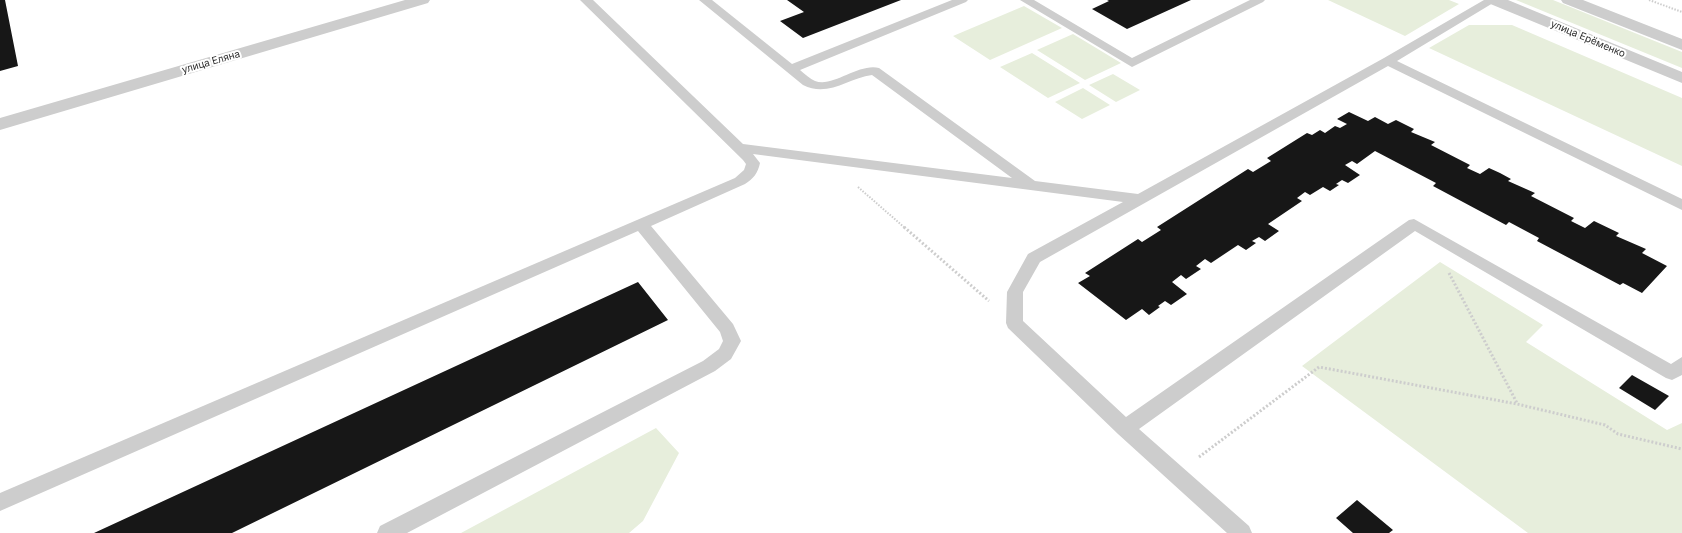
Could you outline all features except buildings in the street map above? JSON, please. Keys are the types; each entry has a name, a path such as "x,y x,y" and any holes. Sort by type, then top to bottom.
{"street":[{"name":"улица Еляна","path":"0,124 422,0"},
{"name":"улица Ерёменко","path":"1493,0 1682,78"},
{"path":"1569,0 1682,45"}],"lane":[{"path":"0,502 740,181 748,176 752,169 753,163 586,0"},
{"path":"705,0 809,83 823,86 859,73 875,71 1032,184"},
{"path":"791,69 962,0"},
{"path":"1026,0 1132,62 1259,0"},
{"path":"1242,533 1125,428 1014,322 1015,292 1034,258 1388,61 1493,0"},
{"path":"1388,61 1682,205"},
{"path":"739,148 1032,184 1139,199"},
{"path":"387,533 709,366 725,354 732,341 727,329 640,224"},
{"path":"1125,428 1414,224 1672,373 1682,364"}],"path":[{"path":"1649,0 1682,12"},
{"path":"826,159 1014,322"},
{"path":"1428,232 1517,404"},
{"path":"1176,474 1319,367 1517,404 1605,425 1618,434 1682,449"}],"green space":[{"path":"1328,0 1449,0 1459,4 1405,36"},
{"path":"1516,0 1553,0 1682,52 1682,68"},
{"path":"1024,6 1062,28 990,60 953,36"},
{"path":"1469,25 1512,25 1682,98 1682,166 1429,48"},
{"path":"1073,34 1121,63 1085,80 1037,50"},
{"path":"1032,53 1080,83 1048,98 1000,67"},
{"path":"1113,74 1140,90 1116,102 1089,85"},
{"path":"1083,88 1110,105 1082,119 1055,102"},
{"path":"1440,262 1543,325 1526,342 1667,430 1682,423 1682,533 1528,533 1302,366"},
{"path":"656,428 679,453 643,521 629,533 461,533"}]}
